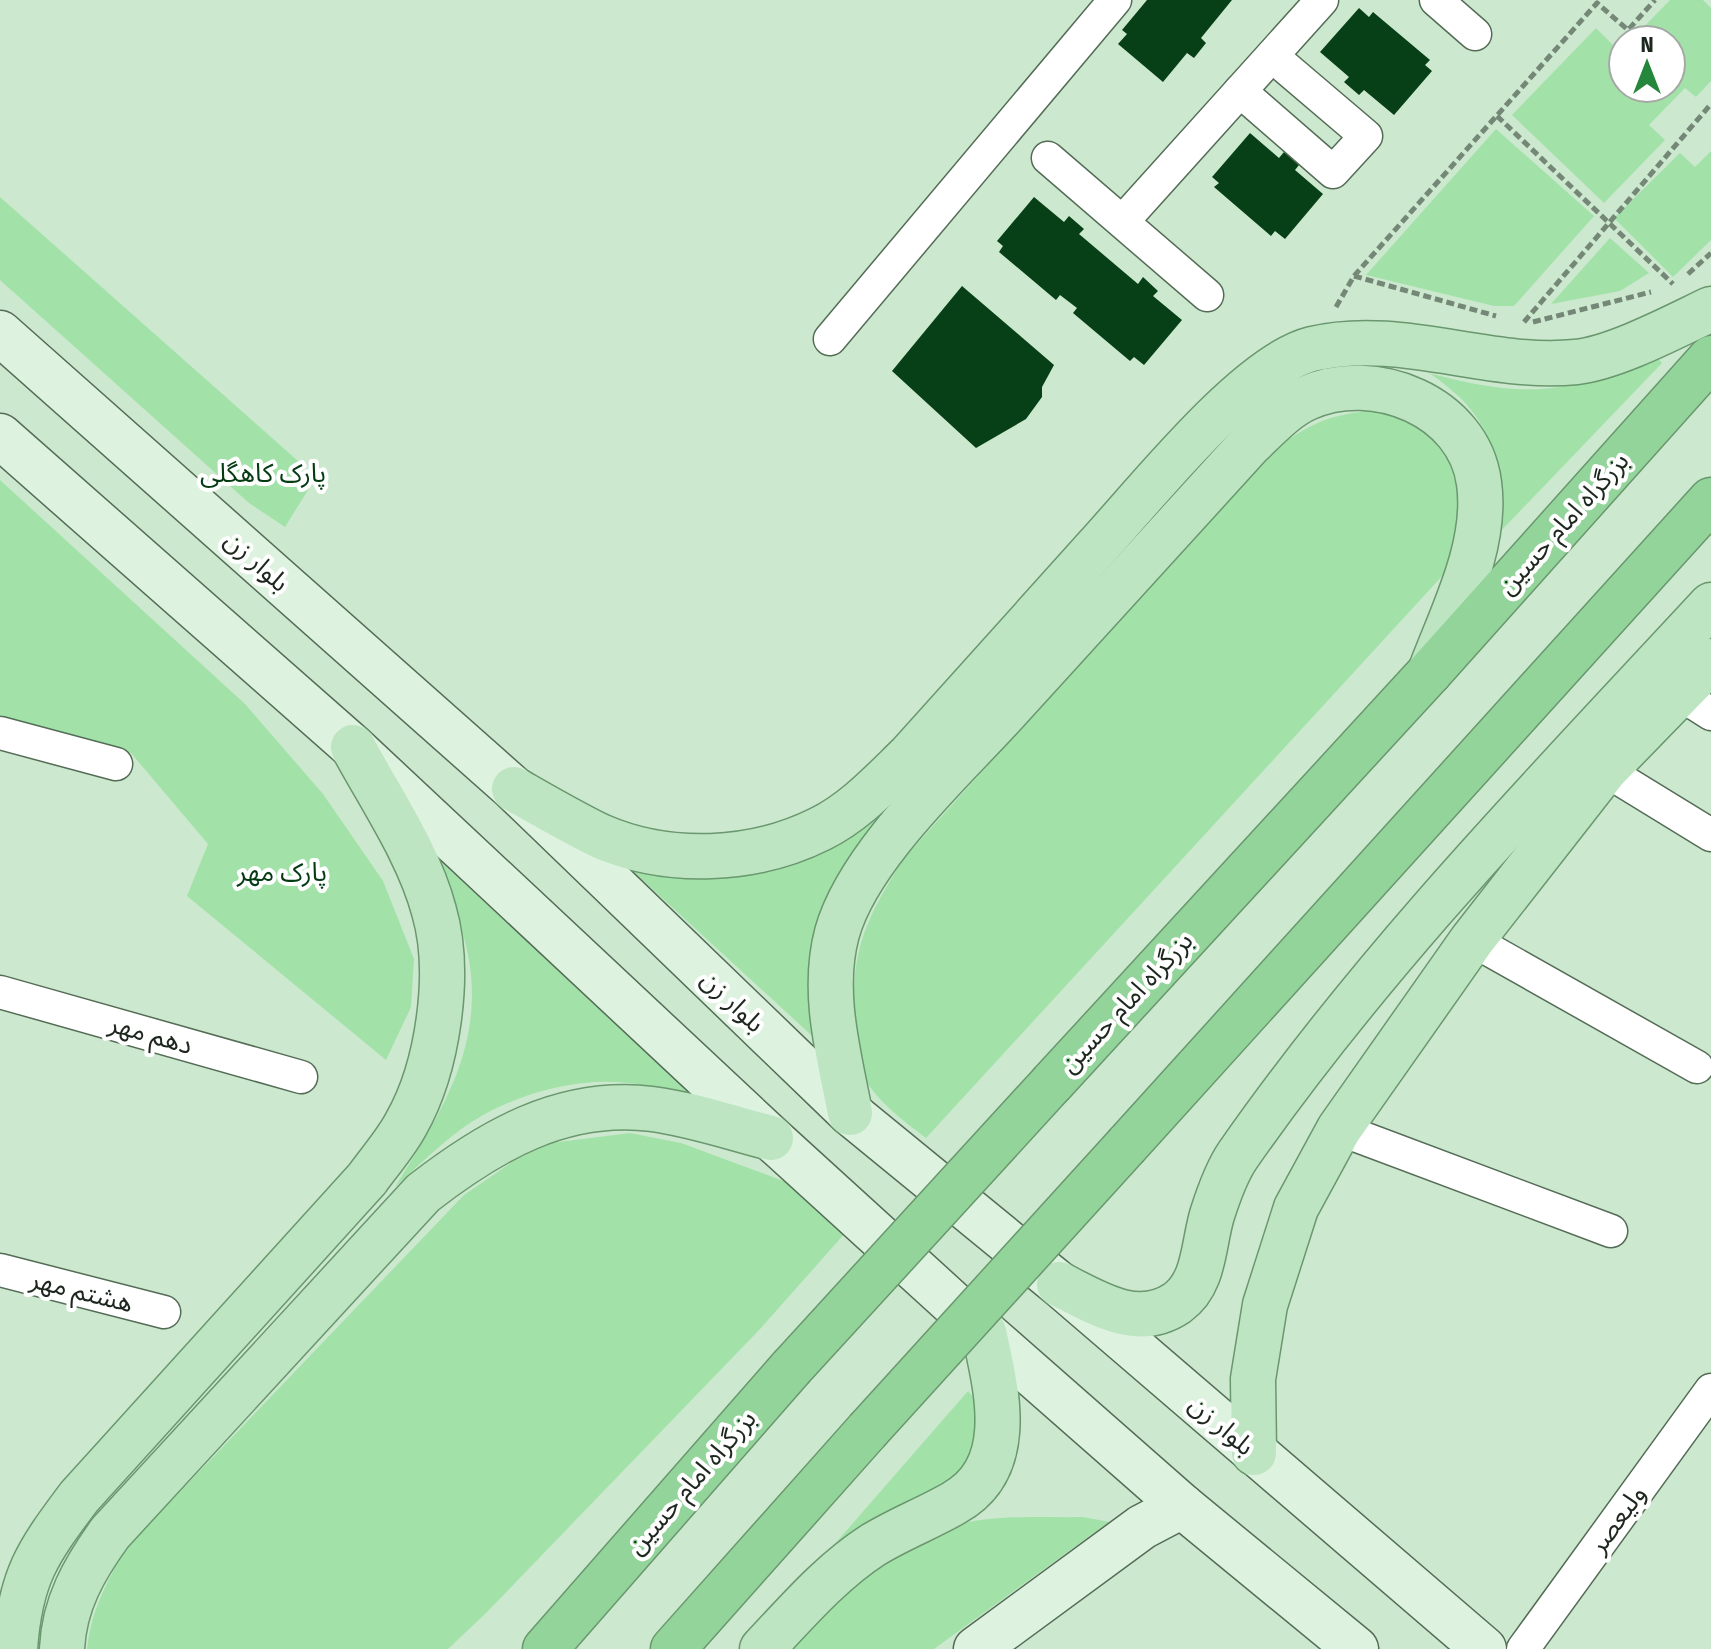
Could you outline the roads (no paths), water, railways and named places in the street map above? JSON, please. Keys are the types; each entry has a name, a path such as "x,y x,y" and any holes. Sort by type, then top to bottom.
{"highway":[{"name":"بزرگراه امام حسین","path":"546,1643 791,1368 1430,672 1711,358"},
{"path":"673,1649 1711,500"}],"main road":[{"path":"514,789 602,836 646,850 695,856 779,847 823,828 869,795 910,755 1230,403 1265,374 1310,350 1375,344 1450,350 1522,362 1578,362 1655,336 1711,309"},
{"name":"بلوار زن","path":"0,333 514,789 850,1113 1059,1284 1484,1649"},
{"path":"850,1113 836,1045 831,975 837,932 861,881 930,795 1250,444 1305,398 1336,388 1370,387 1400,393 1432,410 1456,432 1470,452 1480,484 1471,560 1430,672"},
{"path":"0,436 353,747 771,1138 984,1332 1319,1631 1356,1649"},
{"path":"1059,1284 1115,1312 1148,1316 1179,1302 1199,1275 1212,1215 1235,1160 1299,1068 1435,907 1711,605"},
{"path":"1254,1453 1253,1379 1265,1305 1296,1208 1339,1129 1472,940 1605,770 1695,703 1711,661"},
{"path":"15,1649 18,1607 38,1552 79,1497 367,1179 407,1123 434,1050 441,989 441,939 434,908 415,866 353,747"},
{"path":"62,1649 65,1622 76,1587 86,1566 110,1533 423,1193 474,1153 520,1129 597,1108 652,1109 771,1138"},
{"path":"762,1649 856,1558 905,1527 955,1503 980,1481 993,1452 1000,1419 984,1332"},
{"path":"976,1649 1142,1527 1182,1506"}],"street":[{"path":"830,339 1115,0"},
{"path":"1123,221 1322,0"},
{"path":"1436,0 1475,34"},
{"path":"1240,91 1333,172 1366,136 1272,56"},
{"path":"1048,158 1207,295"},
{"path":"0,733 116,764"},
{"path":"1605,770 1711,835"},
{"path":"1472,940 1697,1067"},
{"name":"دهم مهر","path":"0,992 301,1077"},
{"path":"1339,1129 1611,1231"},
{"name":"هشتم مهر","path":"0,1270 164,1312"},
{"name":"ولیعصر","path":"1523,1649 1711,1390"}],"park label":[{"name":"پارک کاهگلی","path":"263,473"},
{"name":"پارک مهر","path":"282,872"}]}
